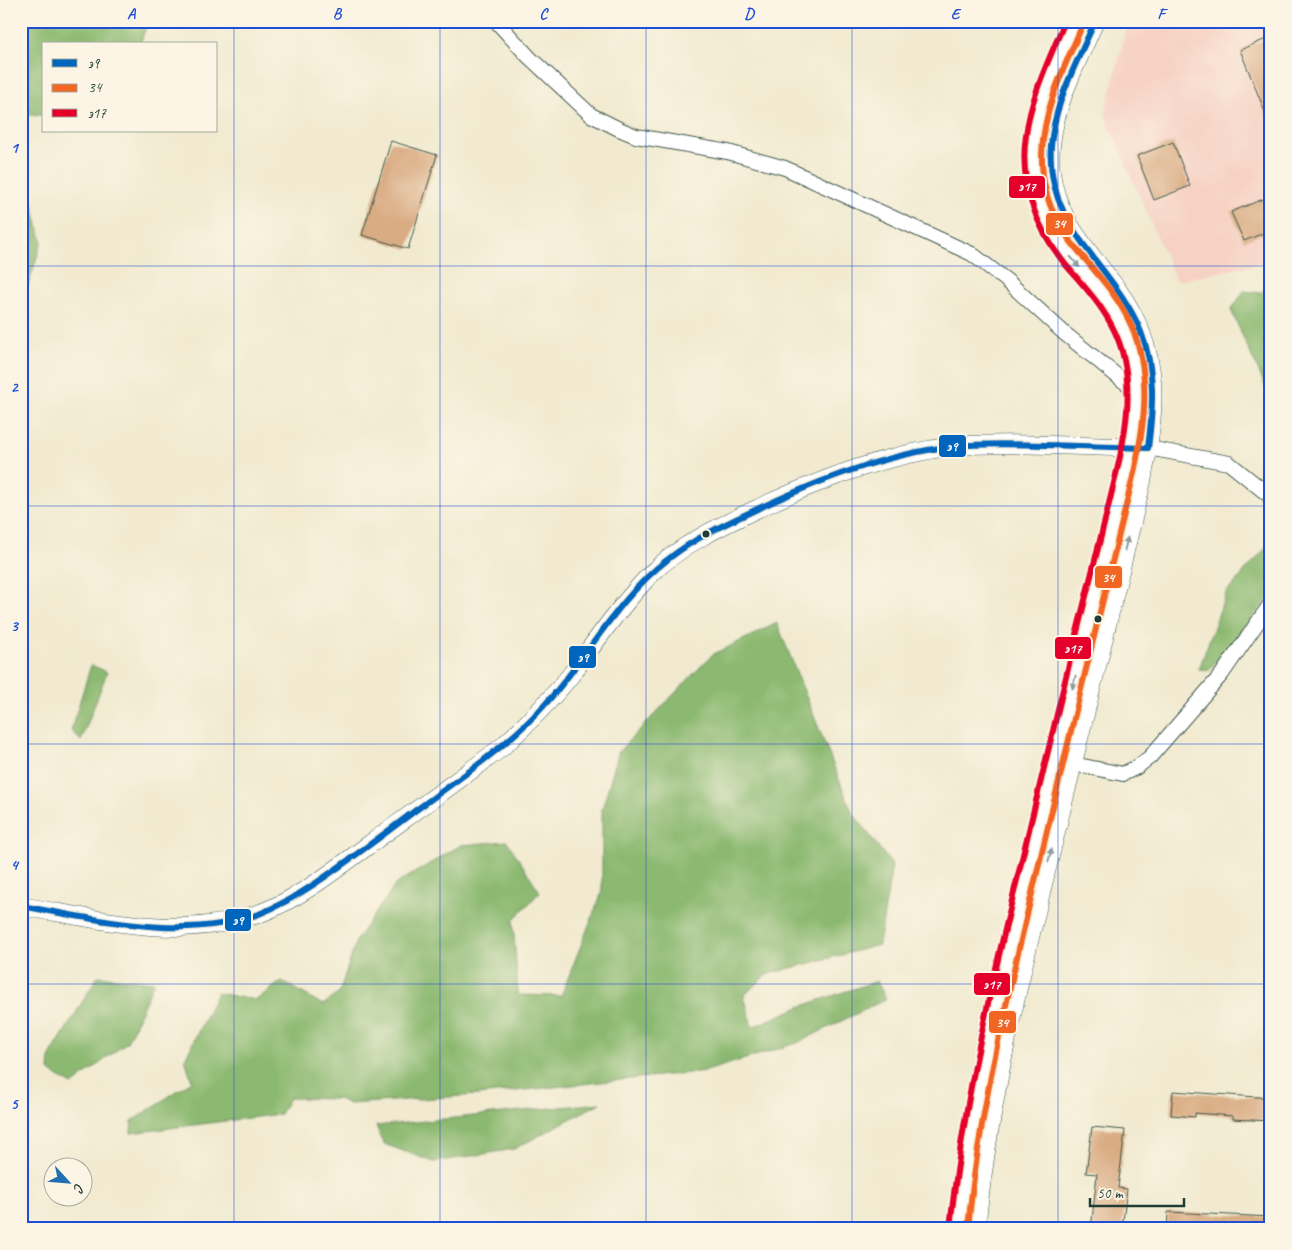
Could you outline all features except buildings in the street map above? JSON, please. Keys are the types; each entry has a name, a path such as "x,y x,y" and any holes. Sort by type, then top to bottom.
{"street":[{"path":"496,21 529,57 591,115 618,129 636,136 728,152 785,168 972,254 1006,280 1064,333 1137,392"},
{"path":"959,1229 963,1178 970,1132 999,991 1131,448 1137,392 1134,364 1128,340 1116,315 1097,288 1061,245 1040,203 1035,180 1033,153 1036,129 1052,76 1076,21"},
{"path":"976,1229 988,1132 1009,1025 1148,448 1153,397 1152,373 1146,345 1134,317 1122,297 1077,238 1064,217 1056,196 1051,172 1051,146 1056,120 1068,84 1095,21"},
{"path":"21,906 120,923 184,927 234,921 258,914 286,901 323,878 502,748 552,697 628,598 655,570 670,558 706,535 748,513 849,470 899,456 956,446 997,444 1148,448 1229,463 1271,497"},
{"path":"1073,764 1123,774 1144,762 1169,737 1222,674 1271,603"}],"shaded area":[{"path":"1128,21 1271,21 1271,261 1176,281 1105,115"}],"green space":[{"path":"21,21 148,21 141,42 42,42 42,115 21,114"},
{"path":"21,156 42,241 21,308"},
{"path":"1271,282 1271,399 1231,310 1244,291 1261,293"},
{"path":"1271,542 1271,595 1209,670 1199,669 1226,593"},
{"path":"777,623 852,812 892,865 879,945 768,974 744,995 752,1027 802,1006 877,981 886,999 797,1043 706,1071 477,1095 349,1104 339,1099 289,1098 280,1114 131,1133 132,1121 192,1081 185,1059 217,993 256,1000 282,981 323,1005 339,993 357,939 396,884 461,845 507,841 540,892 513,920 518,995 561,996 602,892 602,809 619,751 712,655"},
{"path":"91,665 107,672 81,741 71,730"},
{"path":"98,976 154,982 127,1042 72,1085 49,1071 50,1056"},
{"path":"600,1103 514,1149 434,1162 384,1144 376,1126"}],"transit line":[{"name":"э17","path":"950,1228 961,1143 985,1017 1115,477 1124,438 1127,411 1126,369 1114,330 1098,304 1054,250 1038,219 1027,187 1024,153 1028,120 1042,77 1065,21"},
{"name":"э9","path":"21,906 110,922 171,927 201,926 230,922 259,914 295,896 329,874 496,751 525,725 556,692 616,613 648,576 677,552 719,527 826,479 877,462 929,450 966,445 999,444 1148,448 1152,390 1146,346 1129,308 1070,223 1059,201 1052,175 1051,146 1057,114 1068,82 1095,21"},
{"name":"34","path":"968,1229 979,1142 1004,1013 1132,481 1143,422 1144,383 1142,363 1131,325 1104,282 1061,228 1051,207 1044,183 1042,154 1046,120 1062,71 1083,24"}]}
